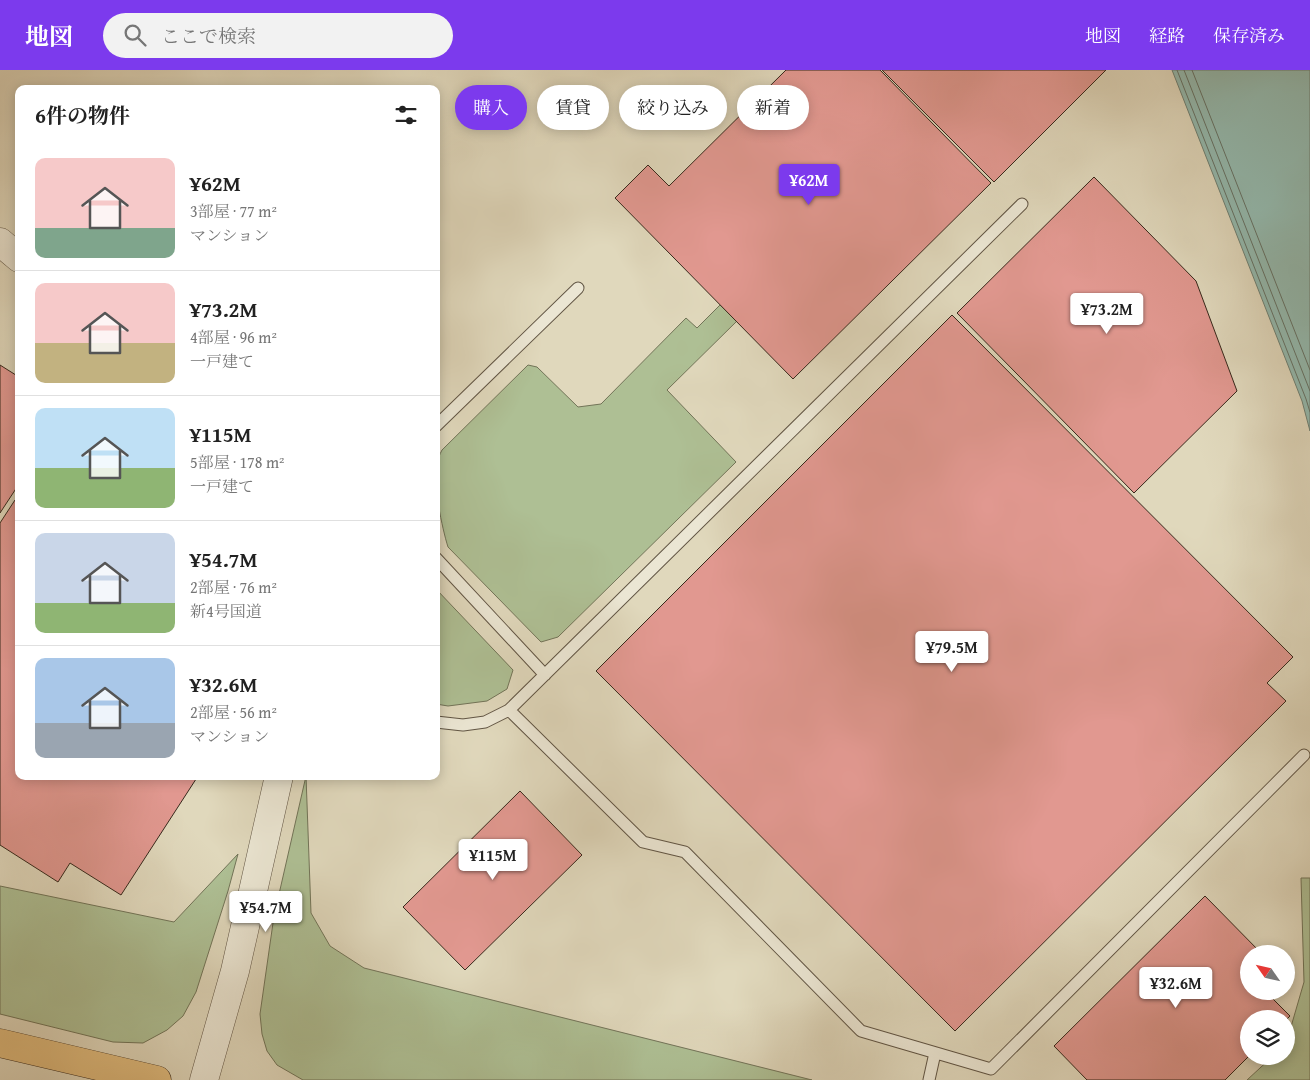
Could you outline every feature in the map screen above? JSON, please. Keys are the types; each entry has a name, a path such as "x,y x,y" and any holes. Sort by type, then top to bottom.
{"highway":[{"path":"0,1043 157,1080"}],"street":[{"path":"0,242 15,255"},
{"path":"204,1080 235,971 278,780"}],"lane":[{"path":"440,722 463,725 485,722 509,710 1022,204"},
{"path":"440,422 578,288"},
{"path":"440,562 545,675"},
{"path":"509,710 643,842 685,852 861,1031 990,1069 1304,756"},
{"path":"929,1080 935,1052"}],"green space":[{"path":"720,305 737,321 667,390 736,462 558,637 541,642 448,547 440,512 440,454 442,450 528,365 537,367 578,407 601,404 686,318 697,328"},
{"path":"440,593 513,670 507,689 487,701 448,706 440,705"},
{"path":"306,780 311,913 330,946 364,968 812,1080 303,1080 277,1065 267,1051 262,1034 260,1014 274,916"},
{"path":"238,854 196,992 183,1016 167,1030 143,1043 113,1042 0,1014 0,886 174,922"},
{"path":"1301,878 1310,878 1310,1080 1247,1080 1263,1065 1295,1065 1295,1013 1304,982"}],"water":[{"path":"1172,70 1310,70 1310,431 1302,401"}],"building":[{"path":"786,70 880,70 991,183 793,379 615,198 648,165 669,186 737,119 737,130 809,130 809,85 771,85"},
{"path":"882,70 1106,70 994,182"},
{"path":"1094,177 1196,281 1237,391 1134,493 957,313"},
{"path":"952,315 1293,657 1267,683 1286,701 955,1031 596,671"},
{"path":"0,365 15,374 15,490 0,513"},
{"path":"15,500 15,780 195,780 121,895 70,863 58,882 0,845 0,523"},
{"path":"520,791 582,855 465,970 403,907"},
{"path":"1205,896 1253,945 1240,945 1240,1000 1274,1000 1284,1010 1240,1010 1240,1065 1225,1080 1087,1080 1054,1046"}]}
